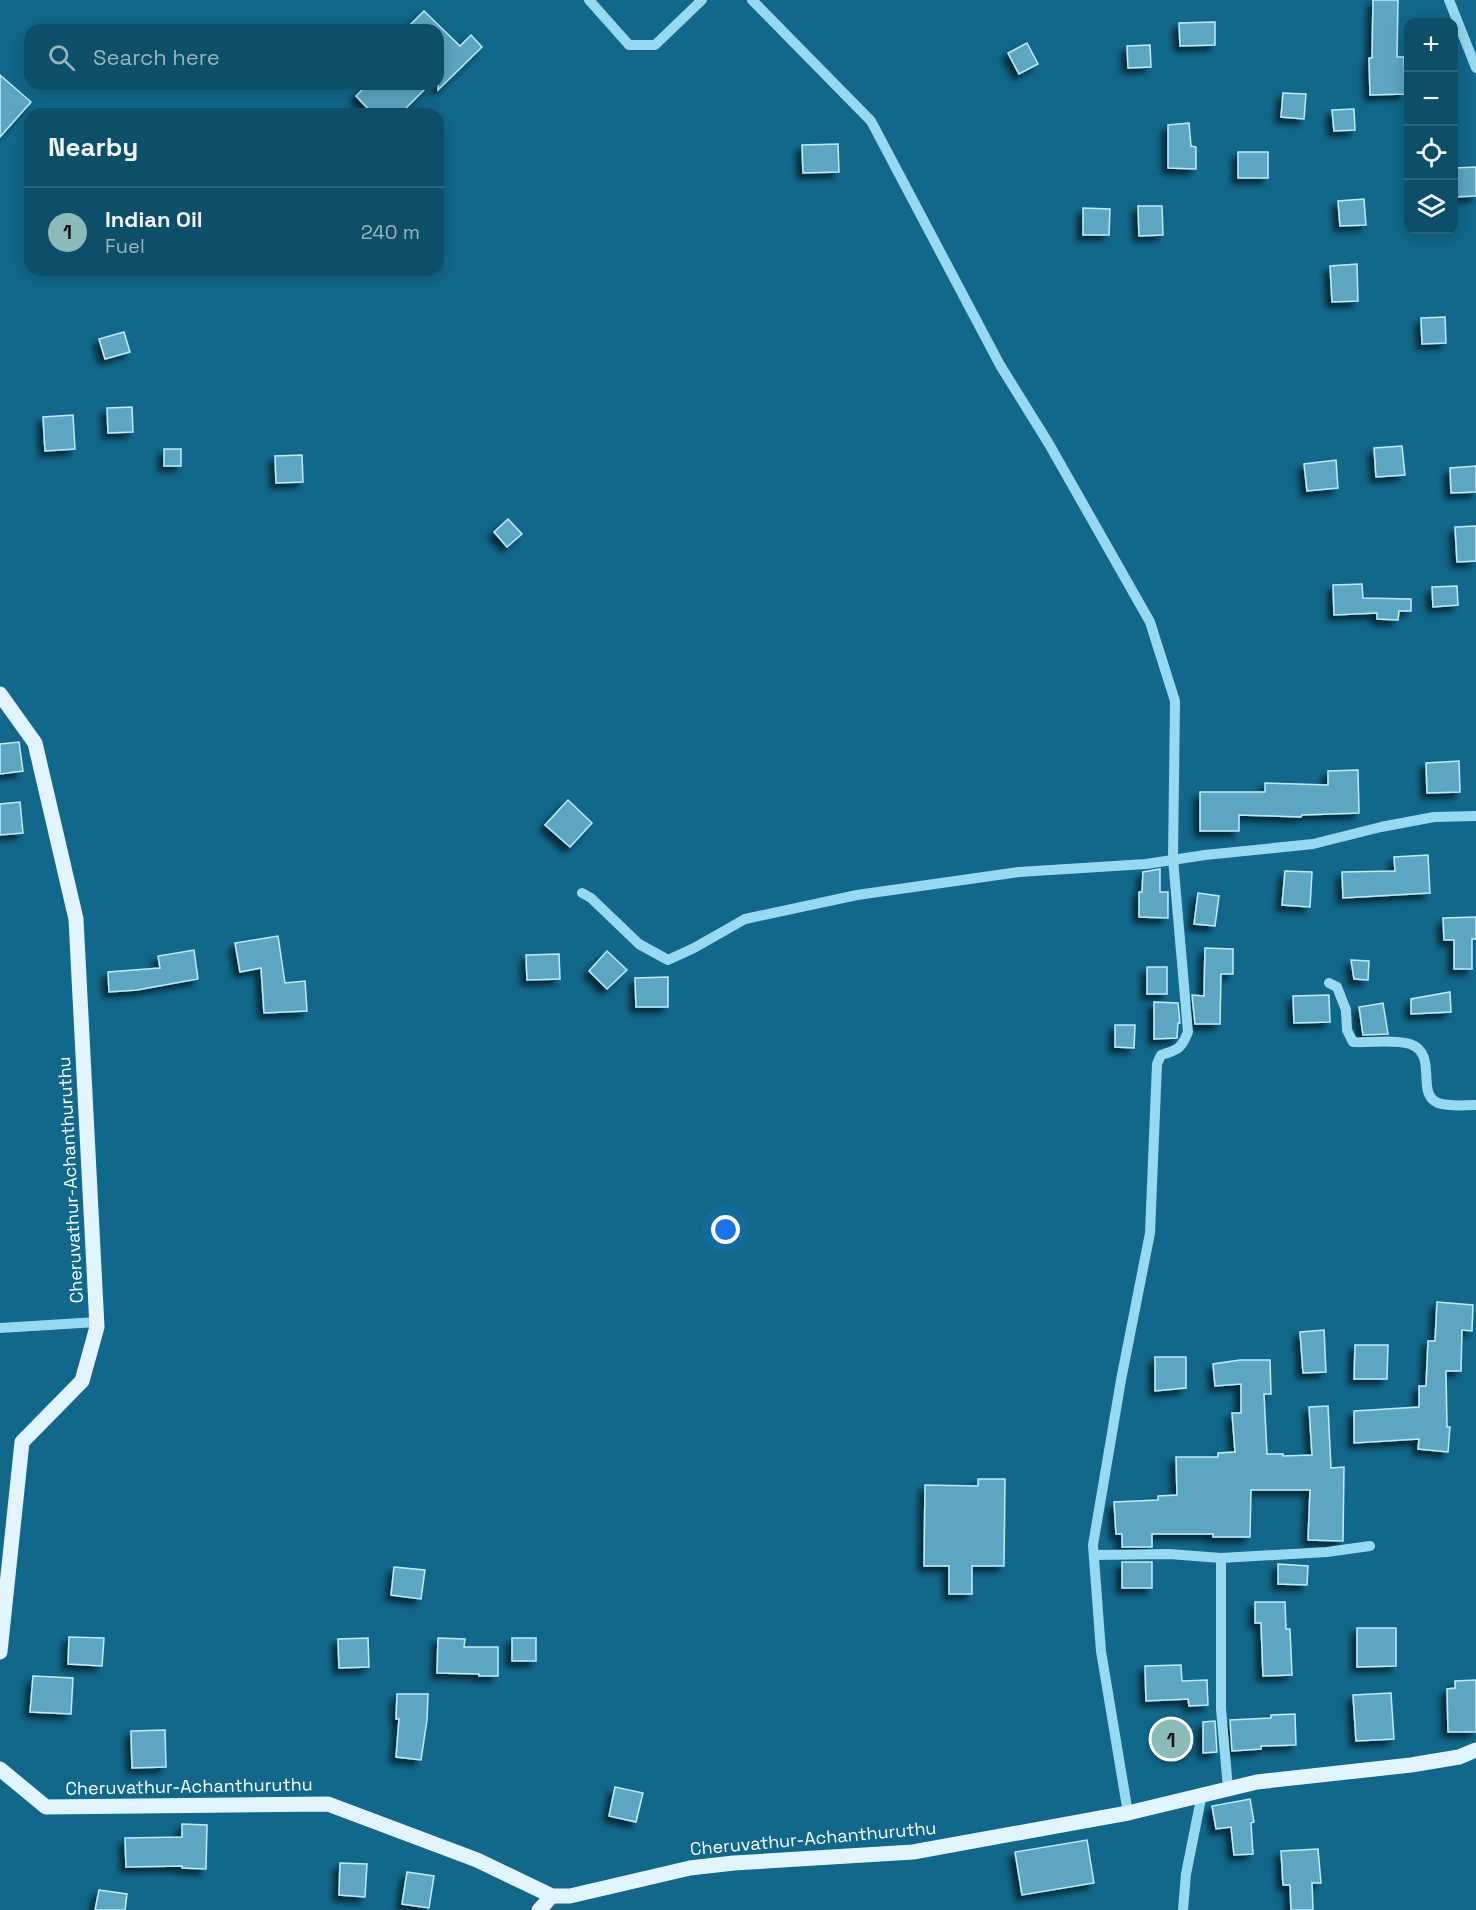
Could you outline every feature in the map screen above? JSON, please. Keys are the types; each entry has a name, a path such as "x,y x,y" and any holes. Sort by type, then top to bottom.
{"main road":[{"name":"Cheruvathur-Achanthuruthu","path":"0,694 35,743 76,920 97,1322 82,1381 22,1442 4,1583 0,1652"},
{"name":"Cheruvathur-Achanthuruthu","path":"0,1769 46,1808 328,1804 477,1860 552,1896 570,1896 690,1868 734,1863 913,1852 1128,1814 1202,1794 1291,1776 1412,1765 1459,1757 1476,1750"},
{"path":"538,1910 552,1896"}],"street":[{"path":"589,0 629,45 655,45 702,0"},
{"path":"752,0 871,121 1000,365 1049,444 1150,622 1175,701 1173,859 1188,1032 1184,1043 1177,1050 1161,1055 1157,1064 1150,1233 1121,1380 1093,1545 1101,1651 1128,1814"},
{"path":"1449,0 1476,68"},
{"path":"582,893 591,898 639,945 668,960 745,919 857,895 1019,872 1146,864 1312,844 1434,817 1476,816"},
{"path":"1329,983 1337,987 1346,1010 1347,1030 1353,1042 1398,1042 1411,1045 1420,1050 1426,1061 1429,1095 1436,1102 1447,1105 1476,1105"},
{"path":"0,1328 97,1322"},
{"path":"1094,1555 1169,1554 1221,1558 1327,1552 1370,1546"},
{"path":"1221,1558 1221,1708 1228,1788"},
{"path":"1183,1910 1186,1874 1202,1794"}],"building":[{"path":"1373,0 1398,0 1397,57 1404,57 1404,94 1370,95 1369,58 1372,58"},
{"path":"424,11 437,24 411,24"},
{"path":"1215,22 1215,45 1180,46 1179,23"},
{"path":"444,30 460,46 471,35 482,47 444,84"},
{"path":"1027,43 1038,64 1019,74 1008,53"},
{"path":"1150,45 1151,67 1128,68 1127,46"},
{"path":"0,75 31,102 0,137"},
{"path":"362,90 424,90 406,108 367,108 356,96"},
{"path":"1283,93 1306,94 1304,119 1281,117"},
{"path":"1354,109 1355,130 1334,131 1332,110"},
{"path":"1189,123 1191,146 1196,147 1196,169 1168,168 1168,125"},
{"path":"838,144 839,172 803,173 802,145"},
{"path":"1238,152 1268,152 1268,178 1238,178"},
{"path":"1476,167 1476,196 1458,197 1458,168"},
{"path":"1364,199 1366,225 1340,226 1338,201"},
{"path":"1138,206 1162,206 1163,235 1139,236"},
{"path":"1083,208 1110,209 1109,235 1083,235"},
{"path":"1357,264 1358,301 1332,302 1330,266"},
{"path":"1445,317 1446,343 1422,344 1421,318"},
{"path":"124,332 130,352 105,359 99,339"},
{"path":"132,407 133,432 108,433 107,408"},
{"path":"73,415 75,449 45,451 43,417"},
{"path":"1402,446 1405,475 1376,477 1374,448"},
{"path":"164,449 181,449 181,466 164,466"},
{"path":"302,455 303,482 276,483 275,456"},
{"path":"1336,460 1338,488 1307,491 1304,464"},
{"path":"1476,466 1476,492 1451,493 1450,468"},
{"path":"508,519 522,534 507,547 494,532"},
{"path":"1476,526 1476,561 1457,562 1455,527"},
{"path":"1362,584 1363,598 1411,599 1411,611 1399,611 1398,620 1377,619 1377,613 1334,615 1333,585"},
{"path":"1457,586 1458,605 1433,607 1432,587"},
{"path":"19,742 23,771 0,774 0,744"},
{"path":"1459,761 1460,792 1427,793 1426,763"},
{"path":"1358,770 1359,813 1302,815 1301,817 1239,815 1239,831 1200,831 1200,792 1265,792 1265,783 1328,785 1328,771"},
{"path":"568,800 592,823 570,847 545,825"},
{"path":"20,802 23,833 0,835 0,804"},
{"path":"1428,855 1430,893 1343,898 1342,872 1395,871 1394,857"},
{"path":"1160,869 1160,892 1168,892 1168,918 1139,917 1139,892 1142,892 1143,872"},
{"path":"1285,871 1312,872 1310,907 1282,905"},
{"path":"1198,893 1219,896 1215,926 1194,924"},
{"path":"1476,917 1476,939 1472,939 1472,969 1454,969 1454,940 1444,940 1443,918"},
{"path":"278,936 285,983 305,981 307,1011 264,1013 261,968 240,972 235,943"},
{"path":"1205,948 1233,949 1233,974 1221,974 1220,1024 1195,1024 1192,995 1204,996"},
{"path":"194,950 198,979 137,990 109,992 108,972 160,968 158,956"},
{"path":"607,951 627,970 607,989 589,971"},
{"path":"559,954 560,979 527,980 526,955"},
{"path":"1351,960 1369,961 1368,980 1354,979"},
{"path":"1147,967 1167,967 1167,994 1147,994"},
{"path":"668,977 668,1007 636,1007 635,978"},
{"path":"1450,992 1451,1012 1411,1014 1411,999"},
{"path":"1329,995 1330,1022 1294,1023 1293,996"},
{"path":"1154,1002 1178,1003 1180,1023 1178,1023 1177,1038 1154,1039"},
{"path":"1383,1003 1388,1034 1363,1035 1359,1007"},
{"path":"1115,1025 1135,1025 1134,1048 1115,1047"},
{"path":"1437,1302 1473,1305 1472,1331 1462,1330 1461,1371 1446,1371 1447,1427 1450,1427 1448,1452 1418,1449 1419,1439 1354,1443 1354,1411 1419,1407 1419,1386 1426,1386 1428,1341 1435,1341"},
{"path":"1324,1330 1326,1372 1303,1373 1300,1332"},
{"path":"1355,1345 1388,1345 1387,1379 1354,1379"},
{"path":"1155,1357 1186,1357 1186,1388 1155,1391"},
{"path":"1240,1360 1270,1360 1271,1394 1264,1394 1267,1454 1312,1455 1309,1407 1328,1406 1331,1468 1344,1467 1343,1541 1308,1540 1310,1490 1251,1490 1250,1537 1213,1537 1213,1534 1152,1534 1152,1547 1122,1547 1122,1534 1116,1534 1114,1502 1158,1500 1158,1496 1177,1495 1176,1457 1218,1457 1218,1453 1235,1452 1232,1413 1241,1413 1241,1384 1215,1386 1213,1364"},
{"path":"978,1479 1005,1479 1004,1566 972,1566 972,1594 949,1594 949,1566 924,1566 925,1485 978,1486"},
{"path":"1122,1562 1152,1562 1152,1588 1122,1588"},
{"path":"1278,1564 1308,1566 1307,1585 1278,1584"},
{"path":"394,1567 425,1570 421,1599 391,1595"},
{"path":"1255,1602 1285,1602 1286,1629 1290,1629 1292,1675 1263,1676 1261,1623 1255,1623"},
{"path":"1357,1628 1396,1628 1396,1666 1357,1667"},
{"path":"69,1637 104,1638 102,1666 68,1664"},
{"path":"368,1638 369,1667 339,1668 338,1639"},
{"path":"438,1638 465,1639 464,1647 498,1647 498,1676 437,1673"},
{"path":"512,1638 536,1638 536,1661 512,1661"},
{"path":"1181,1665 1182,1681 1207,1680 1208,1705 1189,1706 1188,1699 1146,1701 1145,1666"},
{"path":"33,1676 73,1678 71,1714 30,1712"},
{"path":"1476,1680 1476,1732 1448,1732 1447,1689 1455,1688 1455,1681"},
{"path":"1391,1693 1394,1739 1356,1741 1353,1695"},
{"path":"397,1694 428,1694 421,1760 396,1757 399,1719 396,1719"},
{"path":"1295,1714 1296,1745 1261,1746 1261,1749 1232,1751 1230,1720"},
{"path":"1215,1721 1217,1752 1203,1753 1203,1722"},
{"path":"165,1730 166,1767 132,1768 131,1731"},
{"path":"615,1787 643,1793 636,1822 609,1816"},
{"path":"1250,1799 1254,1822 1251,1823 1253,1854 1234,1855 1231,1827 1216,1829 1212,1806"},
{"path":"182,1824 207,1825 206,1869 182,1868 182,1866 126,1867 125,1838 182,1837"},
{"path":"1087,1840 1094,1883 1022,1895 1015,1852"},
{"path":"1318,1849 1321,1883 1312,1883 1313,1910 1291,1910 1290,1885 1283,1885 1281,1851"},
{"path":"340,1863 367,1864 365,1897 339,1895"},
{"path":"407,1872 434,1876 429,1908 402,1904"},
{"path":"99,1890 127,1894 125,1910 95,1910"}],"place":[{"name":"Indian Oil","path":"1171,1739"}]}
